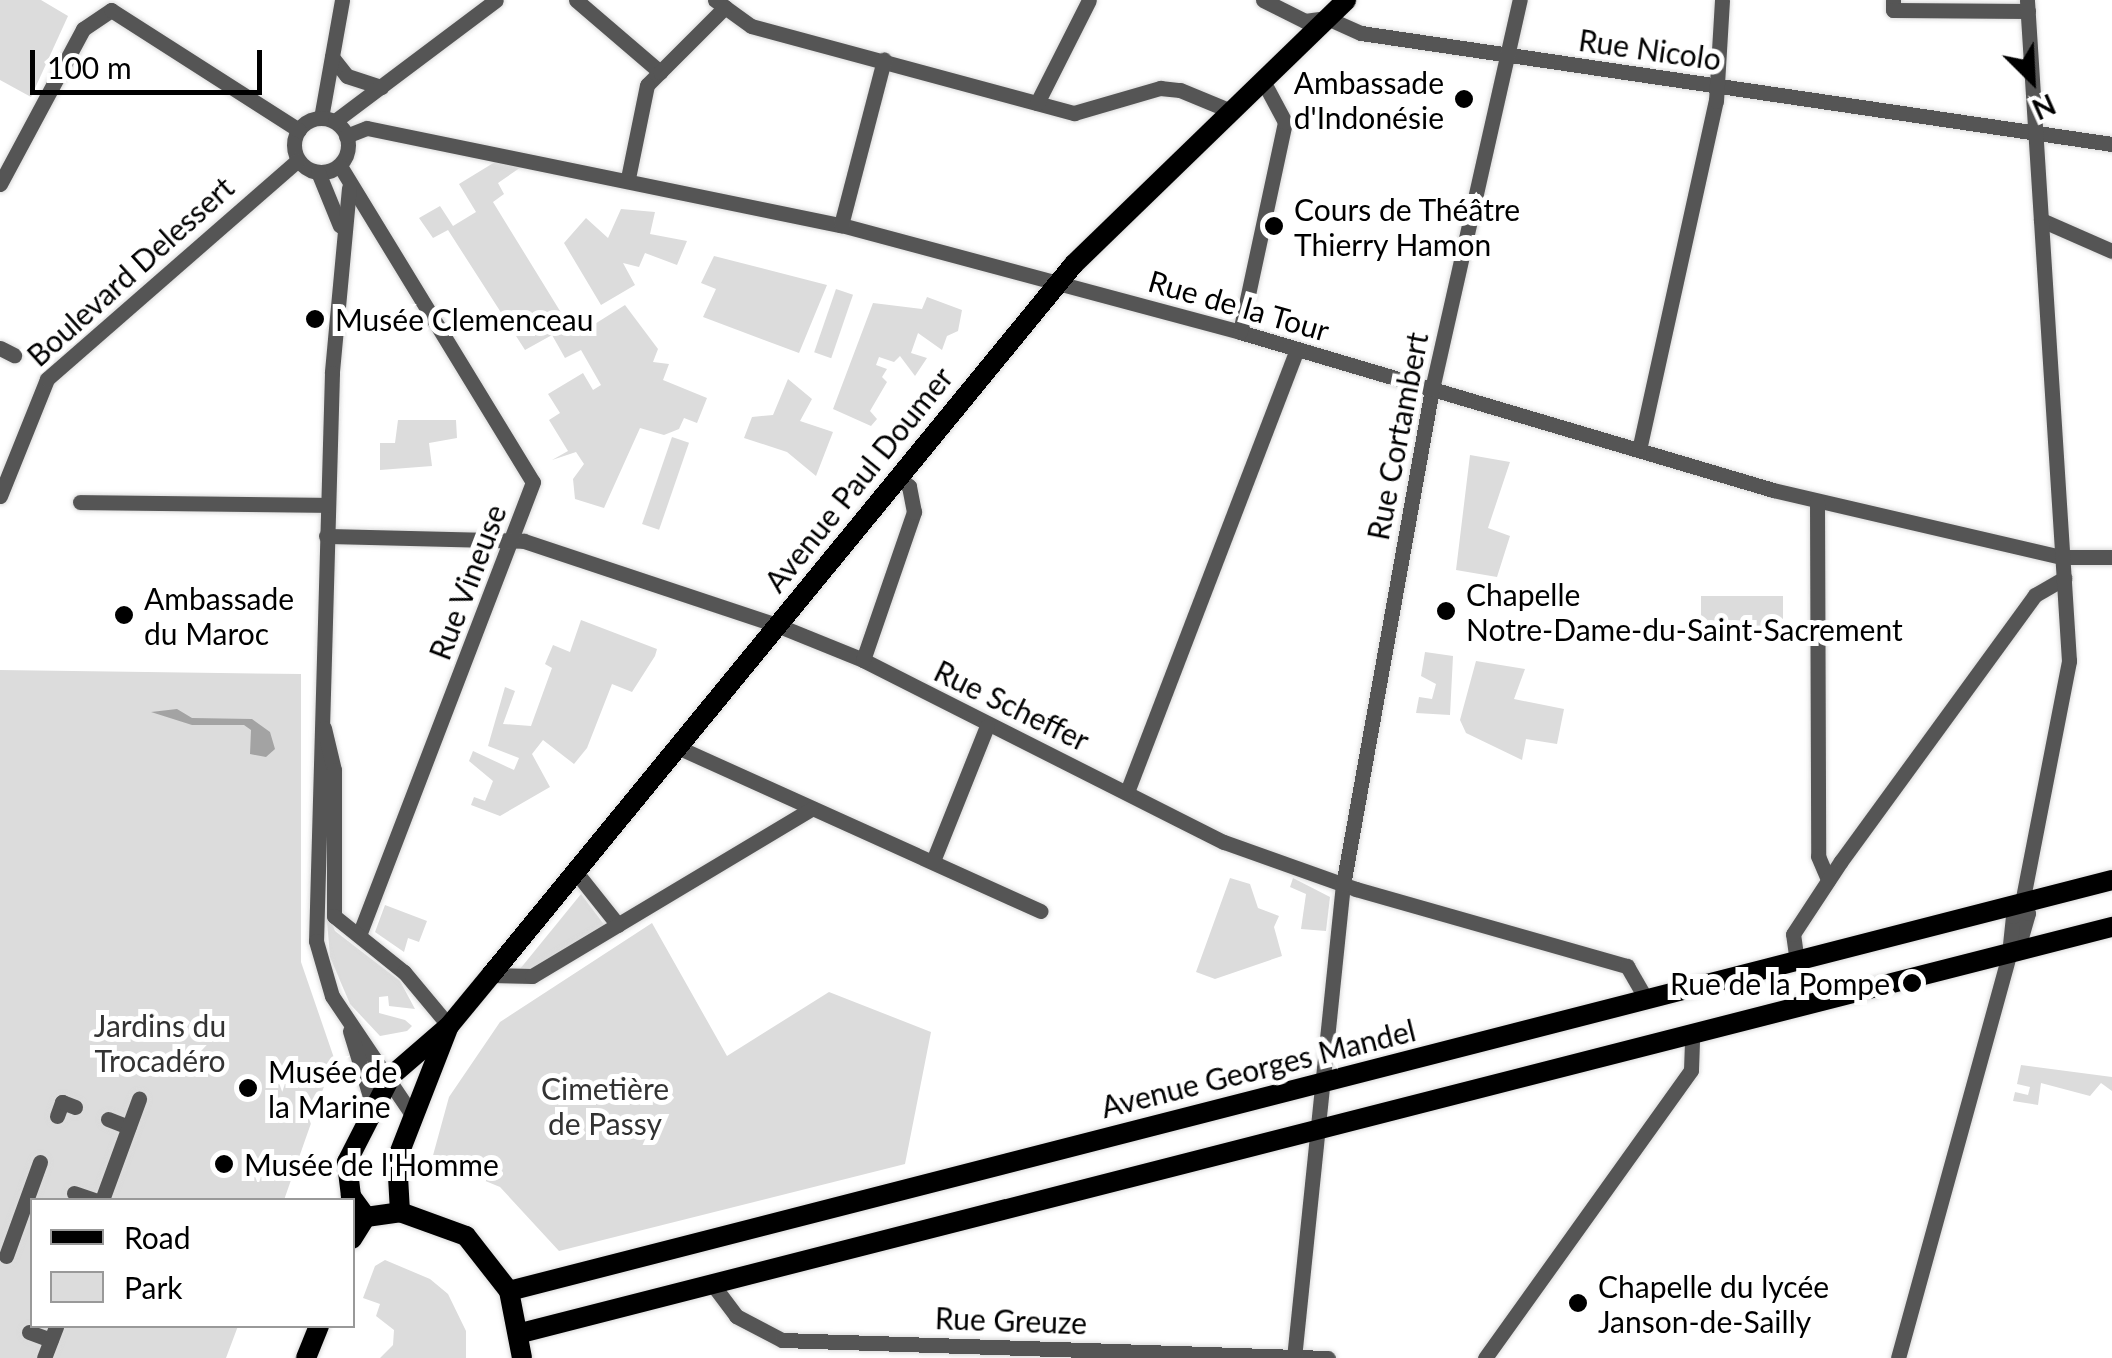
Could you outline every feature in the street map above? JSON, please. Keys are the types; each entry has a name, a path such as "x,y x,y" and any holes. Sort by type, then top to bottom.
{"main road":[{"name":"Avenue Paul Doumer","path":"352,1198 347,1162 372,1106 392,1076 448,1026 491,975 1057,283 1262,81 1324,9 1346,0"},
{"name":"Avenue Georges Mandel","path":"509,1291 2112,880"},
{"path":"521,1332 2112,927"},
{"name":"Avenue Paul Doumer","path":"400,1212 396,1168 411,1114 448,1026"},
{"name":"Avenue Paul Doumer","path":"355,1203 366,1217"},
{"path":"355,1234 366,1217 400,1212 466,1236 509,1291 521,1332 522,1358"},
{"path":"306,1358 318,1328"}],"street":[{"path":"328,120 332,57 342,0"},
{"path":"299,130 357,105 496,0"},
{"path":"576,0 660,72"},
{"path":"1037,103 1089,0"},
{"name":"Rue Nicolo","path":"1263,0 1305,22 1324,9 1361,33 2112,144"},
{"name":"Rue Cortambert","path":"1294,1358 1343,885 1432,389 1520,0"},
{"path":"1639,450 1718,86 1722,0"},
{"path":"1893,0 1893,10 2027,6 2069,661 2022,902 2028,913 2009,954 1898,1358"},
{"path":"628,178 647,86 720,4 751,26 1078,113 1160,88 1180,90 1231,112"},
{"path":"0,184 83,29 111,10 299,130"},
{"path":"332,57 348,76 381,87"},
{"path":"840,225 884,60"},
{"path":"1240,332 1286,122 1262,81"},
{"path":"346,136 367,128 357,105"},
{"path":"328,120 346,136"},
{"name":"Rue de la Tour","path":"367,128 628,178 840,225 1240,332 1816,501 2062,557 2112,557"},
{"path":"299,130 298,160 318,172 340,226"},
{"path":"318,172 340,166 346,136"},
{"name":"Boulevard Delessert","path":"0,496 47,379 298,160"},
{"name":"Rue Vineuse","path":"340,166 349,188 387,238 533,482 359,935"},
{"path":"349,188 340,226 322,719 316,764 316,941 325,980 348,1022 392,1076 411,1114"},
{"path":"2041,220 2112,251"},
{"path":"1127,792 1297,349"},
{"path":"863,660 914,512 909,486 898,478"},
{"path":"1816,501 1818,856 1828,880"},
{"path":"80,502 328,505"},
{"name":"Rue Scheffer","path":"326,536 513,539 777,625 863,660 987,726 1224,842 1343,885 1627,966 1646,999"},
{"path":"1797,962 1792,934 1828,880 2035,595 2064,578"},
{"path":"322,719 334,770 334,916 404,972 448,1026"},
{"path":"933,861 987,726"},
{"path":"675,746 1041,912"},
{"path":"491,975 532,976 811,808"},
{"path":"575,871 618,925"},
{"path":"348,1022 372,1106"},
{"path":"1484,1358 1691,1070 1692,1035"},
{"path":"99,1198 139,1099"},
{"path":"57,1116 62,1102 76,1107"},
{"path":"108,1119 129,1127"},
{"path":"6,1256 15,1209 40,1162"},
{"path":"74,1194 90,1198"},
{"name":"Rue Greuze","path":"713,1285 736,1316 782,1340 1328,1358"},
{"path":"29,1332 54,1332 44,1358"}],"green space":[{"path":"0,0 41,0 68,16 31,97 0,80"},
{"path":"495,162 521,167 498,183 504,194 493,202 568,324 575,321 582,332 625,305 658,349 653,362 669,364 663,380 707,398 697,423 684,418 679,429 664,435 640,428 604,508 575,499 573,479 584,464 576,452 552,460 568,451 549,420 560,413 548,394 583,373 593,390 601,385 581,350 565,358 552,335 525,350 448,230 433,238 419,218 440,206 453,226 476,212 459,184"},
{"path":"621,209 655,212 650,234 687,241 677,265 645,253 639,267 623,263 635,285 601,305 564,243 586,218 608,238"},
{"path":"714,256 827,285 799,353 703,317 716,289 701,283"},
{"path":"836,289 853,295 831,358 814,352"},
{"path":"927,297 962,310 958,331 947,336 942,350 918,333 911,353 927,358 915,376 900,356 894,362 879,357 876,365 887,369 882,377 887,382 870,411 877,419 871,426 833,409 873,303 922,309"},
{"path":"788,379 812,399 800,421 833,432 816,476 787,452 744,438 752,417 773,415"},
{"path":"398,420 456,420 457,438 429,443 432,466 380,470 380,443 395,443"},
{"path":"672,437 689,443 659,530 642,524"},
{"path":"1470,455 1510,462 1488,528 1510,536 1497,577 1456,570"},
{"path":"1701,596 1783,596 1783,637 1701,637"},
{"path":"581,620 657,649 655,656 632,692 612,684 587,748 574,764 543,740 532,754 550,787 500,816 471,805 474,797 485,801 493,781 469,761 473,751 514,770 519,758 488,746 505,687 515,691 503,724 531,726 552,668 545,664 553,645 570,652"},
{"path":"1425,652 1453,656 1450,715 1416,713 1419,697 1432,699 1436,684 1421,676"},
{"path":"1476,661 1525,669 1514,699 1564,709 1557,744 1526,739 1522,760 1466,733 1460,720"},
{"name":"Jardins du Trocadéro","path":"0,670 301,674 301,962 334,1058 285,1198 30,1198 30,1328 237,1328 226,1358 0,1358"},
{"path":"1230,878 1250,884 1258,908 1279,916 1274,927 1282,956 1215,979 1196,972"},
{"path":"1293,878 1330,897 1326,931 1301,929 1306,894 1290,887"},
{"path":"581,894 606,927 526,974 520,969"},
{"path":"385,905 427,921 419,942 408,938 404,952 375,932"},
{"path":"326,909 335,931 400,981 415,1009 389,1006 388,996 379,997 379,1013 405,1020 412,1026 407,1031 380,1036 350,1004 330,957"},
{"name":"Cimetière de Passy","path":"652,923 727,1056 829,992 931,1032 905,1164 559,1251 500,1187 432,1159 449,1097 500,1022"},
{"path":"2021,1065 2112,1077 2112,1091 2101,1083 2090,1096 2041,1083 2038,1105 2013,1101 2015,1092 2028,1095 2030,1087 2017,1084"},
{"path":"385,1260 430,1279 448,1294 466,1331 466,1358 380,1358 393,1345 394,1330 376,1316 380,1304 363,1298 375,1266"}],"shaded area":[{"path":"177,709 192,718 252,719 270,732 275,749 266,757 250,754 251,730 244,725 192,725 151,712"}],"place":[{"name":"Ambassade d'Indonésie","path":"1464,99"},
{"name":"Cours de Théâtre Thierry Hamon","path":"1274,226"},
{"name":"Musée Clemenceau","path":"315,319"},
{"name":"Chapelle Notre-Dame-du-Saint-Sacrement","path":"1446,611"},
{"name":"Ambassade du Maroc","path":"124,615"},
{"name":"Rue de la Pompe","path":"1912,983"},
{"name":"Musée de la Marine","path":"248,1088"},
{"name":"Musée de l'Homme","path":"224,1164"},
{"name":"Chapelle du lycée Janson-de-Sailly","path":"1578,1303"}]}
